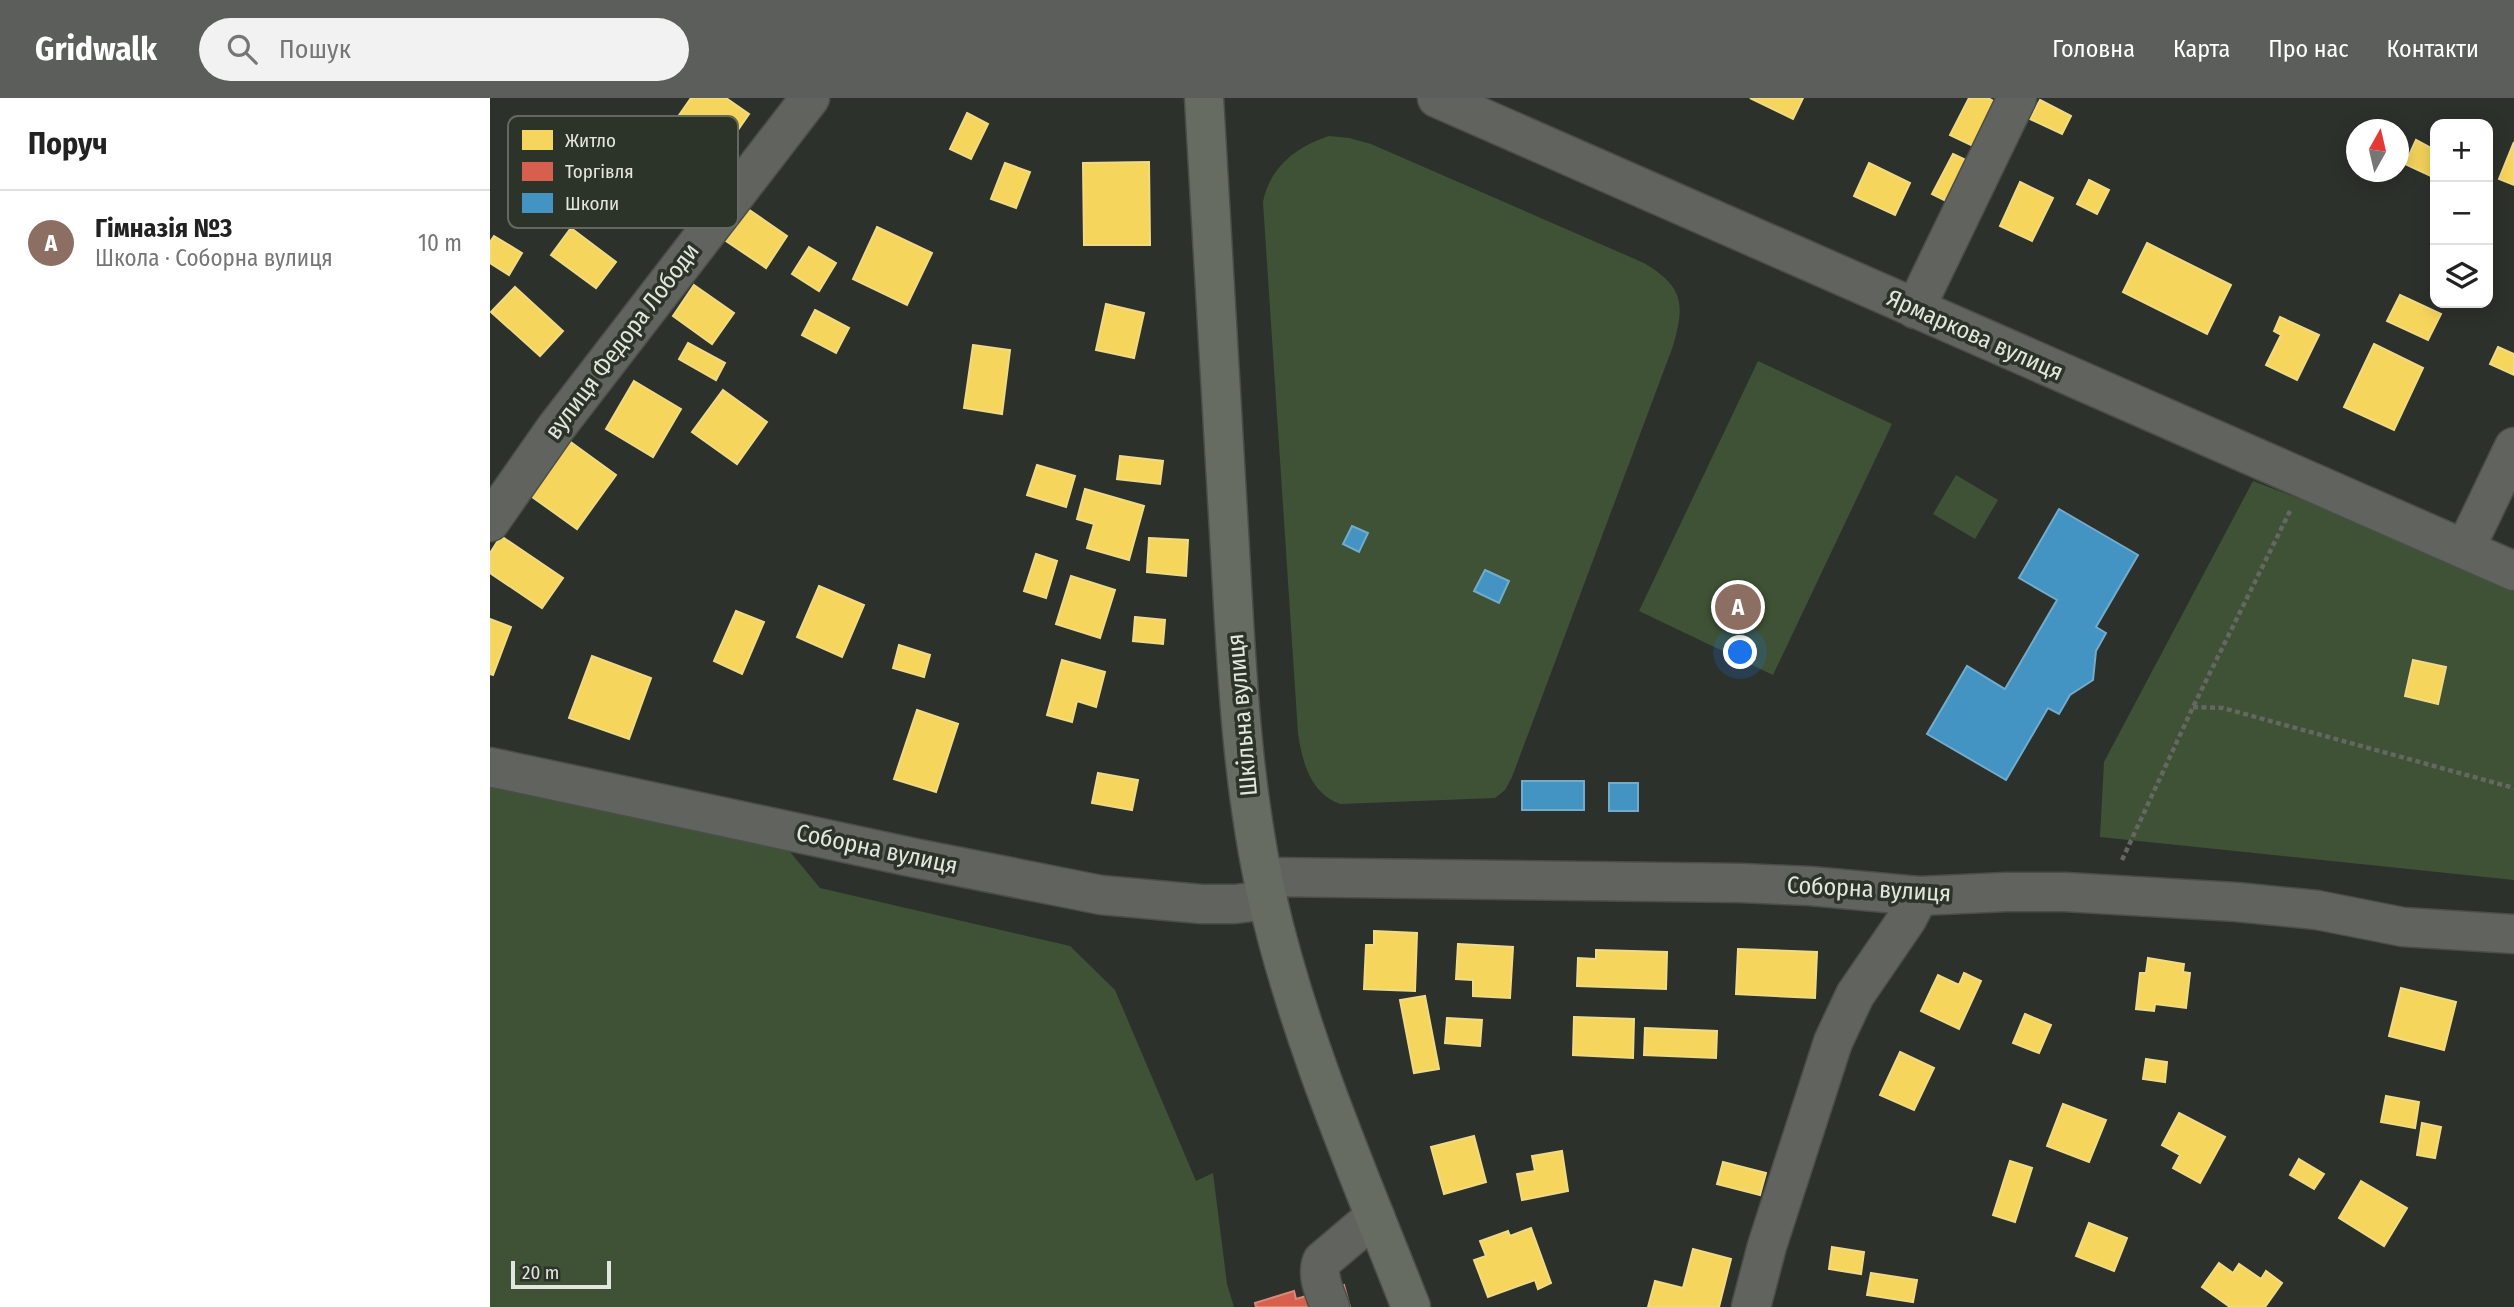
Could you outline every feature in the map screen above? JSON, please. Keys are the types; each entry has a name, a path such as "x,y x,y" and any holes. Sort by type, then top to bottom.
{"main road":[{"name":"Шкільна вулиця","path":"1204,98 1237,678 1250,803 1265,888 1290,986 1317,1066 1411,1307"}],"street":[{"name":"вулиця Федора Лободи","path":"738,191 810,98"},
{"name":"Ярмаркова вулиця","path":"1437,98 2514,570"},
{"path":"1915,309 2017,98"},
{"name":"вулиця Федора Лободи","path":"490,522 555,429 710,228"},
{"path":"2465,549 2514,447"},
{"name":"Соборна вулиця","path":"490,767 1101,895 1201,904 1235,904 1265,888 1741,883 1919,896 2006,892 2277,905 2403,926 2514,933"},
{"path":"1751,1307 1767,1246 1833,1042 1856,995 1900,930 1919,896"},
{"path":"1330,1307 1320,1278 1319,1268 1322,1261 1375,1216"}],"path":[{"path":"2105,895 2193,706 2306,480"},
{"path":"2193,706 2223,708 2514,788"}],"green space":[{"path":"1329,136 1371,144 1644,263 1667,280 1678,298 1679,319 1673,346 1512,777 1505,790 1495,798 1340,804 1321,792 1309,775 1302,754 1298,733 1263,202 1272,178 1286,160 1295,152"},
{"path":"1758,361 1892,424 1773,675 1639,611"},
{"path":"1956,475 1998,500 1975,539 1933,514"},
{"path":"2253,481 2514,582 2514,880 2100,837 2104,762"},
{"path":"490,784 781,841 820,888 1070,946 1115,990 1196,1181 1213,1173 1227,1284 1234,1307 490,1307"}],"building: Житло":[{"path":"691,98 726,98 749,114 738,130 738,116 678,116"},
{"path":"1750,98 1803,98 1793,119"},
{"path":"1969,98 1988,98 1995,102 1973,146 1950,135"},
{"path":"2040,100 2071,116 2062,134 2030,119"},
{"path":"967,113 988,124 971,159 950,149"},
{"path":"2416,140 2430,147 2430,176 2409,166 2409,155"},
{"path":"2514,142 2514,185 2499,179"},
{"path":"1953,154 1970,162 1950,203 1932,194"},
{"path":"1149,162 1150,245 1084,245 1083,163"},
{"path":"1005,163 1030,172 1016,208 991,199"},
{"path":"1869,163 1910,183 1895,215 1854,196"},
{"path":"2089,180 2109,190 2097,214 2077,204"},
{"path":"2020,182 2053,198 2032,241 2000,226"},
{"path":"748,209 787,236 766,268 726,241 735,228 738,228"},
{"path":"877,227 932,253 907,305 853,279"},
{"path":"571,228 616,262 596,288 551,255"},
{"path":"494,236 522,253 509,275 490,263 490,242"},
{"path":"2147,243 2231,285 2207,334 2123,292"},
{"path":"809,247 836,263 819,291 792,274"},
{"path":"694,285 734,313 712,344 673,316"},
{"path":"515,287 563,331 540,356 491,312"},
{"path":"2400,295 2441,314 2428,340 2387,321"},
{"path":"1106,304 1144,313 1134,358 1096,350"},
{"path":"815,310 849,328 836,353 802,335"},
{"path":"2280,317 2319,335 2297,380 2266,365 2281,335 2274,331"},
{"path":"688,343 725,363 716,380 679,359"},
{"path":"2374,344 2423,368 2394,430 2344,407"},
{"path":"973,345 1010,350 1002,414 964,408"},
{"path":"2498,347 2514,354 2514,375 2490,364"},
{"path":"634,381 681,409 653,457 606,429"},
{"path":"723,390 767,422 737,464 692,432"},
{"path":"561,435 616,475 577,529 521,489"},
{"path":"1120,456 1163,461 1160,484 1117,479"},
{"path":"1037,465 1075,476 1066,507 1027,495"},
{"path":"1085,489 1144,506 1129,560 1087,548 1094,524 1077,519"},
{"path":"501,536 563,578 542,608 490,573 490,553"},
{"path":"1149,538 1188,540 1186,576 1147,572"},
{"path":"1036,554 1057,561 1046,598 1024,591"},
{"path":"1071,576 1115,590 1100,638 1056,624"},
{"path":"819,586 864,605 842,657 797,637"},
{"path":"736,611 764,622 742,674 714,661"},
{"path":"1135,617 1165,620 1163,644 1133,641"},
{"path":"490,619 511,627 493,675 490,674"},
{"path":"899,645 930,655 924,677 893,668"},
{"path":"592,656 651,678 629,739 569,718"},
{"path":"1062,660 1105,672 1096,707 1077,701 1072,722 1047,715"},
{"path":"2413,660 2446,667 2438,704 2405,696"},
{"path":"917,710 958,724 936,792 894,779"},
{"path":"1098,773 1138,780 1132,810 1092,803"},
{"path":"1374,931 1417,933 1415,991 1364,989 1366,945 1374,945"},
{"path":"1458,944 1513,947 1510,998 1473,996 1473,980 1456,979"},
{"path":"1738,949 1817,952 1815,998 1736,994"},
{"path":"1596,950 1667,952 1666,989 1577,986 1578,958 1596,959"},
{"path":"2148,958 2184,964 2183,972 2190,973 2186,1008 2155,1004 2154,1011 2136,1009 2140,973 2146,973"},
{"path":"1964,973 1981,981 1959,1029 1921,1011 1938,975 1959,985"},
{"path":"2401,988 2456,1002 2444,1050 2389,1036"},
{"path":"1425,996 1439,1069 1414,1073 1400,1000"},
{"path":"2025,1014 2051,1025 2039,1053 2013,1043"},
{"path":"1574,1017 1634,1019 1633,1058 1573,1055"},
{"path":"1447,1018 1482,1020 1480,1046 1445,1043"},
{"path":"1645,1028 1717,1031 1716,1058 1644,1055"},
{"path":"1900,1052 1934,1068 1914,1110 1880,1095"},
{"path":"2146,1059 2167,1062 2165,1082 2143,1079"},
{"path":"2386,1096 2419,1102 2415,1128 2381,1122"},
{"path":"2063,1104 2106,1120 2089,1162 2047,1146"},
{"path":"2179,1113 2225,1137 2200,1183 2173,1168 2180,1155 2162,1145"},
{"path":"2422,1123 2441,1127 2435,1158 2417,1155"},
{"path":"1474,1136 1486,1182 1444,1194 1431,1147"},
{"path":"1562,1151 1568,1191 1522,1200 1517,1174 1535,1171 1532,1156"},
{"path":"2299,1159 2324,1174 2314,1189 2290,1175"},
{"path":"2010,1161 2032,1168 2015,1222 1993,1215"},
{"path":"1723,1162 1766,1173 1760,1195 1717,1184"},
{"path":"2361,1181 2407,1208 2384,1246 2339,1218"},
{"path":"2089,1223 2127,1238 2114,1271 2076,1256"},
{"path":"1531,1228 1551,1283 1538,1289 1535,1280 1488,1297 1474,1260 1486,1256 1480,1241 1508,1231 1510,1236"},
{"path":"1832,1247 1864,1252 1861,1274 1829,1269"},
{"path":"1693,1249 1731,1259 1719,1307 1648,1307 1655,1281 1683,1288"},
{"path":"2219,1263 2233,1273 2239,1264 2261,1279 2266,1271 2282,1283 2265,1307 2230,1307 2202,1287"},
{"path":"1871,1273 1917,1280 1913,1302 1867,1295"}],"building: Торгівля":[{"path":"1344,1285 1350,1307 1256,1307 1255,1303 1294,1291 1296,1299"}],"building: Школи":[{"path":"2059,509 2138,555 2096,627 2106,633 2096,651 2093,680 2070,695 2059,714 2048,708 2006,780 1927,734 1967,666 2005,689 2057,600 2019,578"},
{"path":"1352,526 1368,533 1359,552 1343,544"},
{"path":"1485,570 1509,581 1499,603 1474,591"},
{"path":"1522,781 1584,781 1584,810 1522,810"},
{"path":"1609,783 1638,783 1638,811 1609,811"}],"place":[{"name":"Гімназія №3","path":"1738,607"}]}
